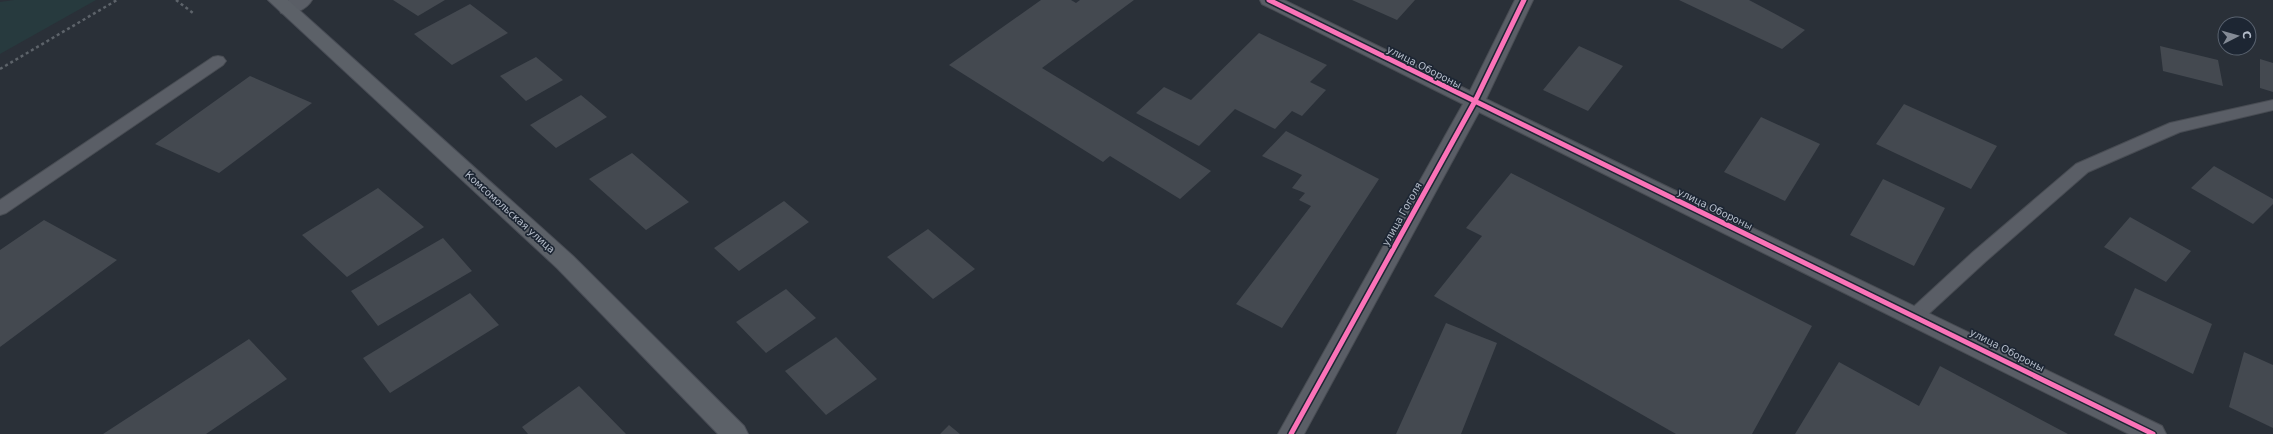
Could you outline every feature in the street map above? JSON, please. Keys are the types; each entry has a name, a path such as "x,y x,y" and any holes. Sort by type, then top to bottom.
{"main road":[{"name":"Комсомольская улица","path":"289,3 565,262 735,434"}],"street":[{"name":"улица Обороны","path":"1269,0 1474,103 1916,315 2153,434"},
{"name":"улица Гоголя","path":"1292,434 1474,103 1524,0"}],"lane":[{"path":"0,209 218,62"},
{"path":"1916,315 1979,257 2082,168 2176,127 2273,105"}],"path":[{"path":"0,69 117,0"},
{"path":"176,0 193,13"}],"green space":[{"path":"14,0 96,0 0,54 0,2"}],"building":[{"path":"393,0 445,0 418,16"},
{"path":"1041,0 1071,0 1076,3 1080,0 1134,0 1042,68 1211,171 1180,199 1110,156 1103,162 949,65"},
{"path":"1352,0 1415,0 1397,20"},
{"path":"1679,0 1749,0 1805,30 1782,49"},
{"path":"470,4 508,33 452,65 414,34"},
{"path":"1259,33 1327,65 1310,82 1326,90 1302,116 1292,111 1275,129 1235,109 1199,146 1136,113 1164,87 1191,100"},
{"path":"1579,46 1623,66 1588,111 1543,90"},
{"path":"2160,46 2218,60 2223,86 2163,71"},
{"path":"536,57 563,80 526,101 500,76"},
{"path":"2260,59 2273,63 2273,92 2260,88"},
{"path":"250,76 312,103 219,173 155,144"},
{"path":"581,95 607,117 556,148 530,125"},
{"path":"1904,104 1997,146 1971,189 1876,144"},
{"path":"1761,117 1820,144 1785,201 1724,172"},
{"path":"1286,131 1379,179 1282,328 1236,304 1311,206 1299,200 1305,193 1292,188 1302,175 1262,156"},
{"path":"632,153 689,202 646,230 589,179"},
{"path":"2214,166 2273,199 2273,204 2253,224 2191,188"},
{"path":"1511,173 1812,326 1752,434 1676,434 1434,296 1482,236 1466,228"},
{"path":"1883,179 1945,208 1914,266 1850,235"},
{"path":"378,188 424,227 347,277 302,235"},
{"path":"784,201 809,222 739,271 714,248"},
{"path":"2130,217 2191,251 2166,282 2104,247"},
{"path":"44,220 117,260 0,347 0,250"},
{"path":"928,229 975,269 933,299 887,257"},
{"path":"443,238 472,271 378,326 351,291"},
{"path":"2135,288 2212,324 2193,374 2114,335"},
{"path":"786,289 816,318 766,353 736,322"},
{"path":"470,293 499,325 390,393 363,358"},
{"path":"1446,323 1497,343 1461,434 1396,434"},
{"path":"836,337 877,379 826,415 785,371"},
{"path":"249,339 287,379 206,434 103,434"},
{"path":"2244,352 2273,365 2273,428 2229,407"},
{"path":"1839,362 1919,406 1940,366 2068,434 1795,434"},
{"path":"579,386 626,434 528,434 522,427"},
{"path":"949,425 960,434 940,434"}],"cycle path":[{"path":"1269,0 2153,434"},
{"path":"1291,434 1474,103 1524,0"}]}
